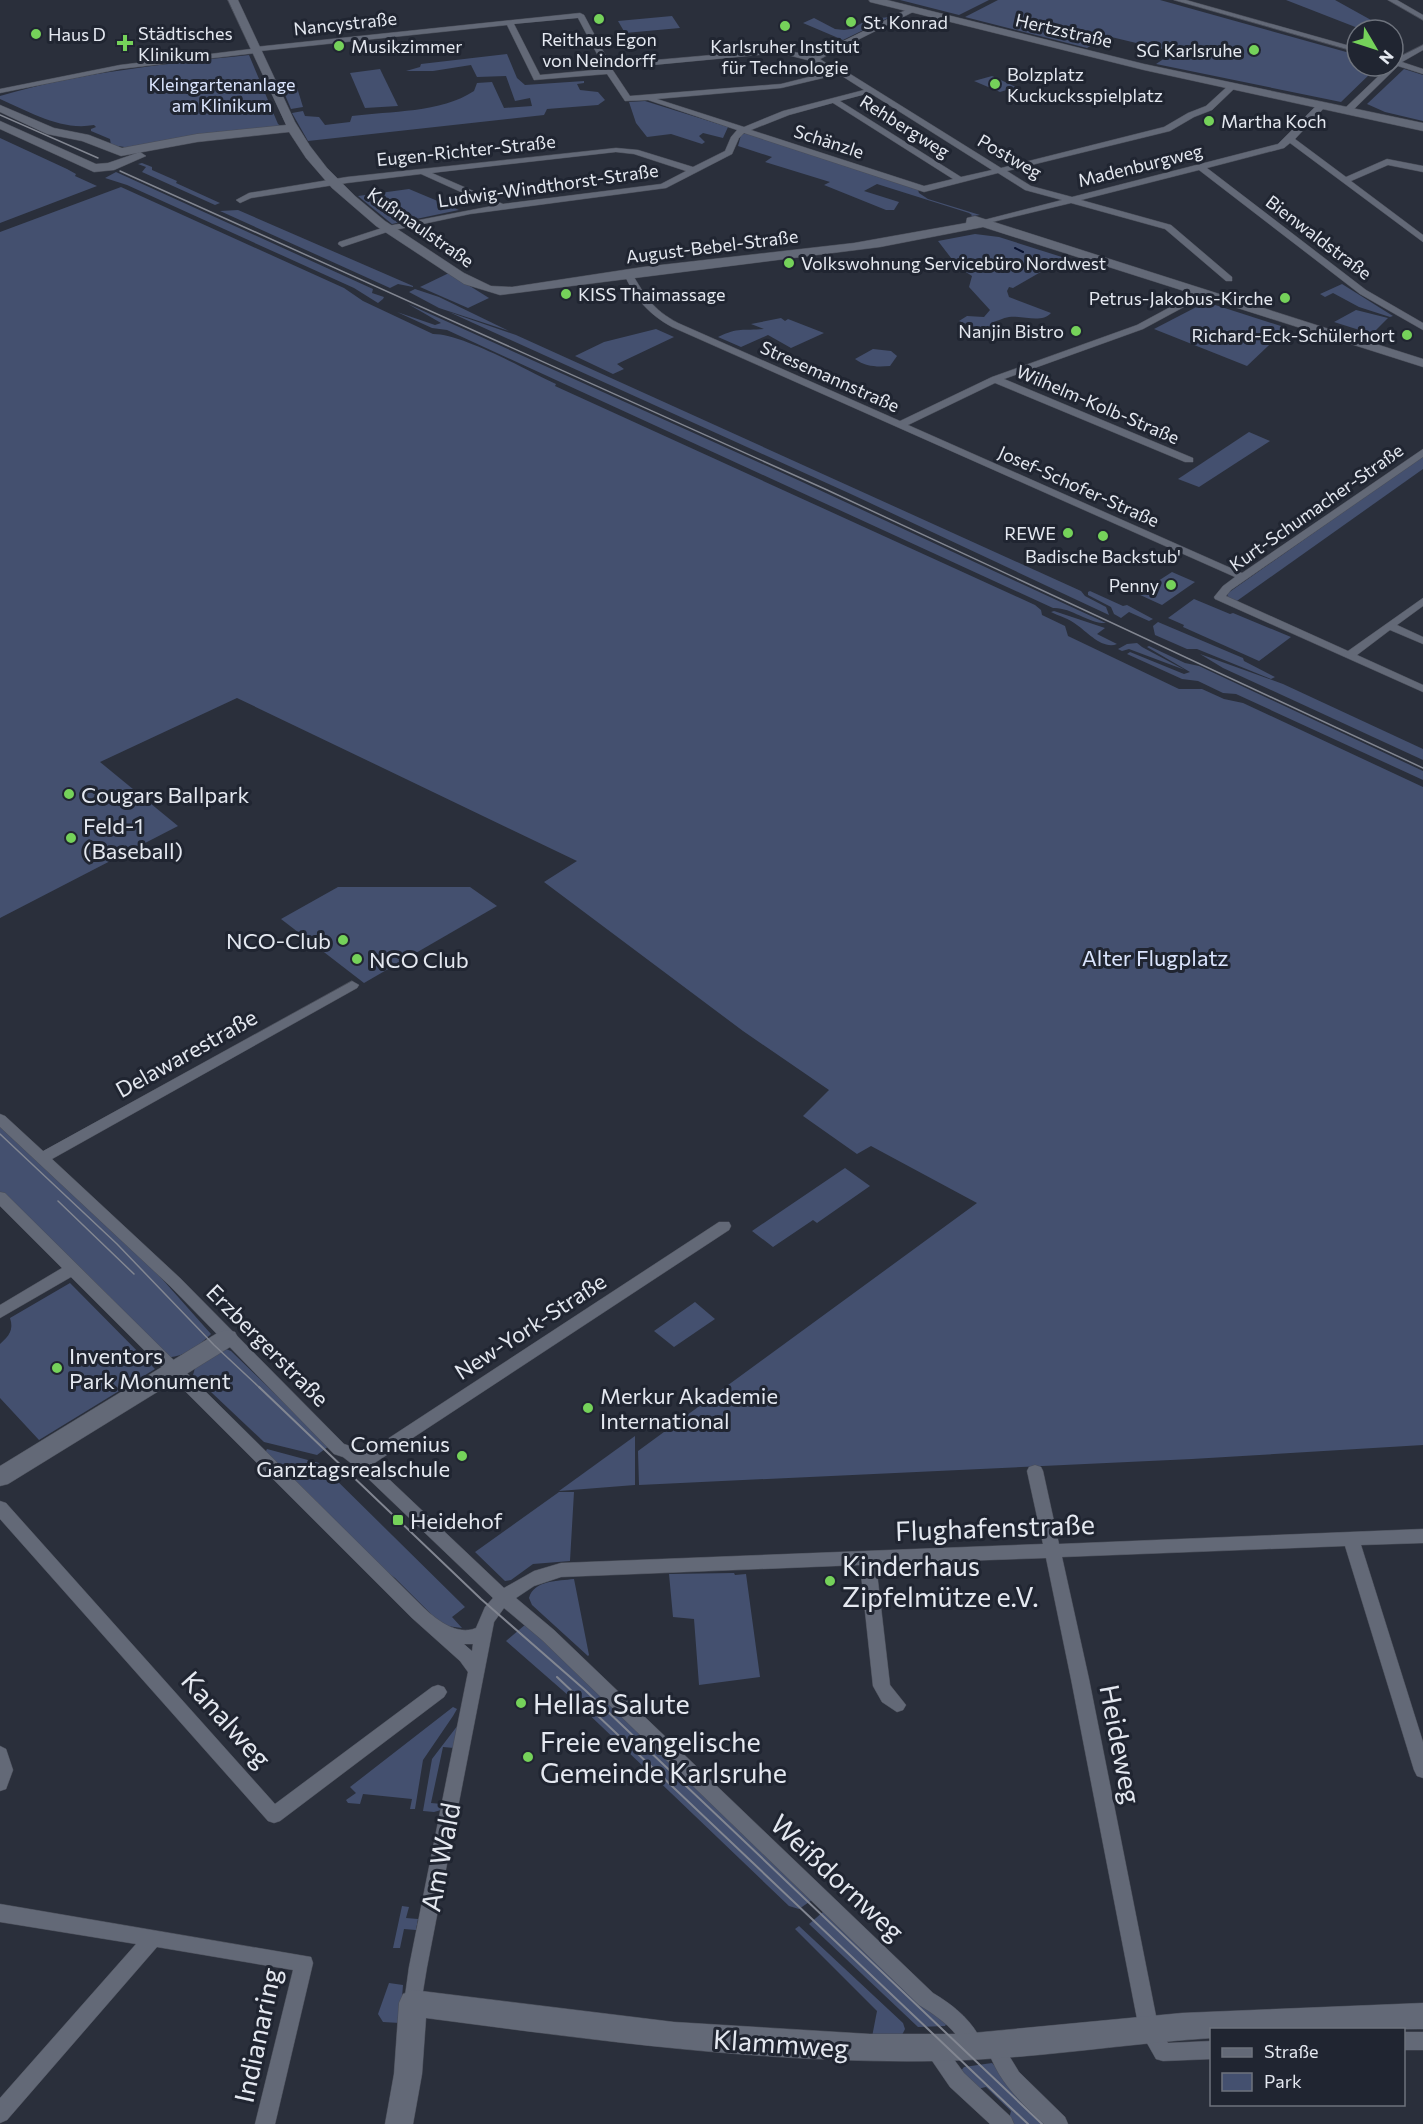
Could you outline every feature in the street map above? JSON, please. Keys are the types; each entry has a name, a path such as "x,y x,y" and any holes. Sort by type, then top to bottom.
{"street":[{"name":"Kußmaulstraße","path":"233,0 292,128 333,183 388,229 469,282 488,291"},
{"name":"Hertzstraße","path":"874,0 1080,52 1423,127"},
{"path":"1392,0 1423,18"},
{"path":"1183,1 1345,47"},
{"path":"509,21 537,78 774,51 814,59 910,10"},
{"name":"Nancystraße","path":"0,91 97,70 509,21 580,15 628,99 651,98"},
{"path":"1405,57 1423,47"},
{"name":"Postweg","path":"814,59 836,73 844,74 1032,190 1168,227 1228,279"},
{"path":"1405,66 1423,72"},
{"path":"651,98 781,86 836,73"},
{"path":"1347,111 1380,78"},
{"name":"Schänzle","path":"651,98 653,101 921,188 1000,171 1167,129 1209,108 1233,86"},
{"path":"743,130 786,113 870,91"},
{"name":"Rehbergweg","path":"833,100 960,180"},
{"name":"Madenburgweg","path":"979,222 1281,146 1322,105"},
{"path":"0,108 51,131 103,145 122,158"},
{"path":"0,125 89,167 103,169 122,158 212,137 292,128"},
{"name":"Ludwig-Windthorst-Straße","path":"342,244 388,229 500,206 651,189 672,183 729,152 735,137 743,130"},
{"path":"1290,139 1423,239"},
{"name":"Eugen-Richter-Straße","path":"240,200 249,196 333,183 616,150 635,152 694,171"},
{"path":"1345,180 1387,162 1423,169"},
{"name":"Bienwaldstraße","path":"1200,166 1363,292 1423,327"},
{"path":"422,172 500,206"},
{"path":"979,222 1423,363"},
{"name":"August-Bebel-Straße","path":"488,291 512,291 628,274 862,246 979,222"},
{"name":"Stresemannstraße","path":"628,274 638,297 666,320 900,425 995,379 1056,355 1140,327 1203,294"},
{"name":"Wilhelm-Kolb-Straße","path":"995,379 1188,460"},
{"name":"Josef-Schofer-Straße","path":"900,425 1243,577"},
{"name":"Kurt-Schumacher-Straße","path":"1348,656 1223,600 1219,596 1227,588 1423,452"},
{"path":"1348,656 1423,601"},
{"path":"1389,627 1423,641"},
{"path":"1348,656 1423,689"},
{"name":"Delawarestraße","path":"42,1158 352,986"},
{"name":"Erzbergerstraße","path":"0,1119 175,1282 227,1338 340,1449 347,1451 362,1463 505,1599"},
{"path":"0,1197 435,1628 466,1656 477,1672"},
{"name":"New-York-Straße","path":"362,1463 724,1226"},
{"path":"0,1312 72,1269"},
{"path":"0,1477 227,1338"},
{"name":"Heideweg","path":"1035,1472 1080,1678 1149,2029"},
{"name":"Kanalweg","path":"0,1508 274,1815 438,1692"},
{"name":"Flughafenstraße","path":"505,1599 523,1583 551,1571 1423,1536"},
{"path":"1351,1538 1423,1770"},
{"path":"867,1558 882,1686 888,1697 897,1705"},
{"name":"Am Wald","path":"399,2124 408,2074 418,1967 483,1633 488,1617 505,1599"},
{"name":"Weißdornweg","path":"505,1599 556,1643 926,1999 945,2011 985,2045 1022,2090 1058,2124"},
{"path":"435,1628 467,1638 483,1633"},
{"path":"0,1754 4,1770 0,1783"},
{"name":"Indianaring","path":"0,1913 304,1963 265,2124"},
{"path":"0,2113 152,1939"},
{"name":"Klammweg","path":"413,2003 659,2034 856,2048 934,2049 1149,2029 1423,2016"},
{"path":"1149,2029 1163,2052 1210,2050"},
{"path":"1405,2041 1423,2041"},
{"path":"934,2049 957,2080 1004,2124"}],"green space":[{"path":"900,0 989,0 959,15"},
{"name":"SG Karlsruhe","path":"998,0 1160,0 1345,52 1345,78 1366,78 1341,102 1156,64 1174,52 1107,36 1087,48 965,17"},
{"path":"1286,0 1335,0 1367,18 1345,18 1345,23"},
{"path":"672,16 680,28 625,33 618,21"},
{"path":"890,17 843,40 803,23 814,18 835,29 844,30 851,29 869,19"},
{"path":"507,54 517,78 525,85 584,81 584,83 577,84 580,90 598,92 605,100 598,105 547,109 544,115 308,141 292,113 303,111 305,116 319,117 325,125 350,122 352,116 415,110 446,103 474,91 477,83 492,82 504,108 532,106 530,98 515,101 506,76 477,77 471,65 433,71 406,71 420,67 421,64"},
{"name":"Kleingartenanlage am Klinikum","path":"249,55 278,124 281,126 131,148 111,145 110,139 91,131 96,127 94,125 58,123 0,99 0,96 92,75"},
{"path":"380,69 398,106 365,108 350,73"},
{"path":"1405,69 1423,75 1423,121 1385,112 1367,104 1394,78 1405,78"},
{"name":"Bolzplatz Kuckucksspielplatz","path":"992,76 1016,87 1000,92 974,81"},
{"path":"295,81 303,107 291,109 280,83"},
{"path":"645,101 728,127 723,138 703,133 699,136 705,142 702,144 671,134 647,137 636,123 629,102"},
{"path":"746,133 918,190 928,199 980,215 971,216 969,213 877,184 864,191 899,202 894,210 886,210 824,185 830,182 765,162 772,157 738,146 741,135"},
{"path":"0,138 67,169 76,174 75,176 97,186 0,223"},
{"path":"142,163 177,181 176,183 220,203 215,205 142,172 146,167 138,164"},
{"path":"116,172 373,289 372,293 384,297 378,303 354,288 127,185 105,178"},
{"name":"Alter Flugplatz","path":"121,187 344,288 363,301 433,334 477,346 556,384 555,386 1035,605 1041,610 1042,615 1065,626 1068,636 1179,689 1202,689 1224,699 1243,703 1423,787 1423,1445 1192,1459 639,1485 638,1451 977,1203 871,1146 857,1154 803,1116 829,1090 743,1031 544,882 577,861 237,698 100,762 178,826 0,918 0,232"},
{"path":"409,189 459,210 392,224 358,196"},
{"path":"238,210 413,287 398,284 390,288 220,211"},
{"path":"975,234 999,237 1065,258 1013,288 1009,287 1007,291 1009,297 1051,313 1037,319 1009,317 991,323 1006,330 996,336 959,321 967,316 984,317 990,310 969,287 972,276 958,267 938,241"},
{"path":"449,273 489,298 468,308 420,287"},
{"path":"1342,284 1393,316 1359,307 1333,293 1325,297 1320,294"},
{"path":"415,289 439,297 509,331 439,308 409,292"},
{"path":"1206,302 1287,328 1247,366 1154,329"},
{"path":"408,304 800,481 1106,623 1093,621 1060,608 1053,608 447,330 432,328 397,312 435,325 441,323"},
{"path":"1356,310 1388,318 1372,334 1334,322"},
{"path":"449,312 516,335 1081,591 1085,596 1106,607 1109,615 853,495"},
{"path":"781,318 824,333 791,348 768,335 741,347 718,337 736,331 764,329 751,324"},
{"path":"656,329 674,337 617,364 624,369 613,374 575,356 604,342"},
{"path":"873,349 891,351 897,356 890,366 872,366 855,359"},
{"path":"1249,432 1270,441 1199,487 1178,479"},
{"path":"1423,456 1423,469 1234,603 1227,598 1228,593"},
{"path":"1172,572 1195,582 1162,605 1138,594"},
{"path":"1090,591 1123,606 1127,605 1153,619 1149,621 1129,612 1121,618 1114,614 1111,607 1088,595"},
{"path":"1194,599 1291,637 1259,661 1168,618"},
{"path":"1054,611 1105,628 1097,634 1117,644 1106,645 1068,619 1051,612"},
{"path":"1158,622 1243,658 1244,661 1275,677 1271,679 1197,649 1187,649 1155,635 1153,626"},
{"path":"1137,643 1185,670 1129,649 1122,651 1118,649 1127,644"},
{"path":"1147,647 1185,663 1199,666 1423,771 1423,780 1236,694 1223,693 1198,681 1182,679 1127,654 1130,652 1184,674 1190,672"},
{"path":"1200,654 1283,684 1423,749 1423,760 1223,668"},
{"path":"338,887 470,887 497,906 364,983 281,919"},
{"path":"0,1125 147,1262 211,1334 185,1353 167,1357 0,1192"},
{"path":"845,1168 870,1186 817,1223 813,1220 773,1247 752,1231"},
{"path":"70,1283 155,1369 39,1440 0,1398 0,1344 10,1332 10,1318"},
{"path":"695,1302 715,1319 674,1347 654,1331"},
{"path":"226,1349 231,1351 329,1446 317,1455 264,1442 193,1375 195,1368"},
{"path":"635,1436 635,1485 559,1491"},
{"path":"267,1449 319,1463 465,1607 452,1617 462,1628 447,1626 439,1622 264,1455"},
{"path":"559,1492 574,1492 570,1561 533,1564 511,1580 505,1581 475,1552"},
{"path":"734,1573 735,1575 746,1574 760,1677 699,1685 694,1619 673,1617 669,1574"},
{"path":"574,1579 588,1656 532,1605 529,1598 532,1592 541,1585"},
{"path":"526,1624 812,1900 799,1909 789,1906 577,1703 506,1641"},
{"path":"453,1707 457,1709 423,1760 415,1809 410,1809 412,1799 363,1794 360,1804 348,1803 346,1800 356,1793 350,1787"},
{"path":"458,1725 454,1748 443,1747 431,1803 442,1804 441,1810 423,1811 432,1759"},
{"path":"402,1906 409,1907 406,1918 418,1919 416,1930 404,1929 400,1948 393,1948"},
{"path":"826,1912 949,2020 945,2026 918,2027 809,1924"},
{"path":"799,1926 903,2023 905,2029 902,2035 872,2037 877,2011 795,1929"},
{"path":"389,1983 403,1985 400,2023 383,2022 378,2014"},
{"path":"992,2063 1052,2124 1014,2124 1009,2119 1011,2111 986,2087 977,2089 960,2072 964,2067"}],"waterway":[{"path":"1015,248 1023,252"}],"tram line":[{"path":"0,115 98,158"},
{"path":"120,171 825,489 1423,768"},
{"path":"0,1134 117,1244 214,1345 260,1388"},
{"path":"58,1201 134,1274"},
{"path":"259,1387 481,1599 585,1690 1042,2124"},
{"path":"557,1677 1028,2124"}],"place":[{"name":"Reithaus Egon von Neindorff","path":"599,19"},
{"name":"St. Konrad","path":"851,22"},
{"name":"Karlsruher Institut für Technologie","path":"785,26"},
{"name":"Haus D","path":"36,34"},
{"name":"Städtisches Klinikum","path":"125,43"},
{"name":"Musikzimmer","path":"339,46"},
{"name":"SG Karlsruhe","path":"1254,50"},
{"name":"Bolzplatz Kuckucksspielplatz","path":"995,84"},
{"name":"Martha Koch","path":"1209,121"},
{"name":"Volkswohnung Servicebüro Nordwest","path":"789,263"},
{"name":"KISS Thaimassage","path":"566,294"},
{"name":"Petrus-Jakobus-Kirche","path":"1285,298"},
{"name":"Nanjin Bistro","path":"1076,331"},
{"name":"Richard-Eck-Schülerhort","path":"1407,335"},
{"name":"REWE","path":"1068,533"},
{"name":"Badische Backstub'","path":"1103,536"},
{"name":"Penny","path":"1171,585"},
{"name":"Cougars Ballpark","path":"69,794"},
{"name":"Feld-1 (Baseball)","path":"71,838"},
{"name":"NCO-Club","path":"343,940"},
{"name":"NCO Club","path":"357,959"},
{"name":"Inventors Park Monument","path":"57,1368"},
{"name":"Merkur Akademie International","path":"588,1408"},
{"name":"Comenius Ganztagsrealschule","path":"462,1456"},
{"name":"Heidehof","path":"398,1520"},
{"name":"Kinderhaus Zipfelmütze e.V.","path":"830,1581"},
{"name":"Hellas Salute","path":"521,1703"},
{"name":"Freie evangelische Gemeinde Karlsruhe","path":"528,1757"}]}
